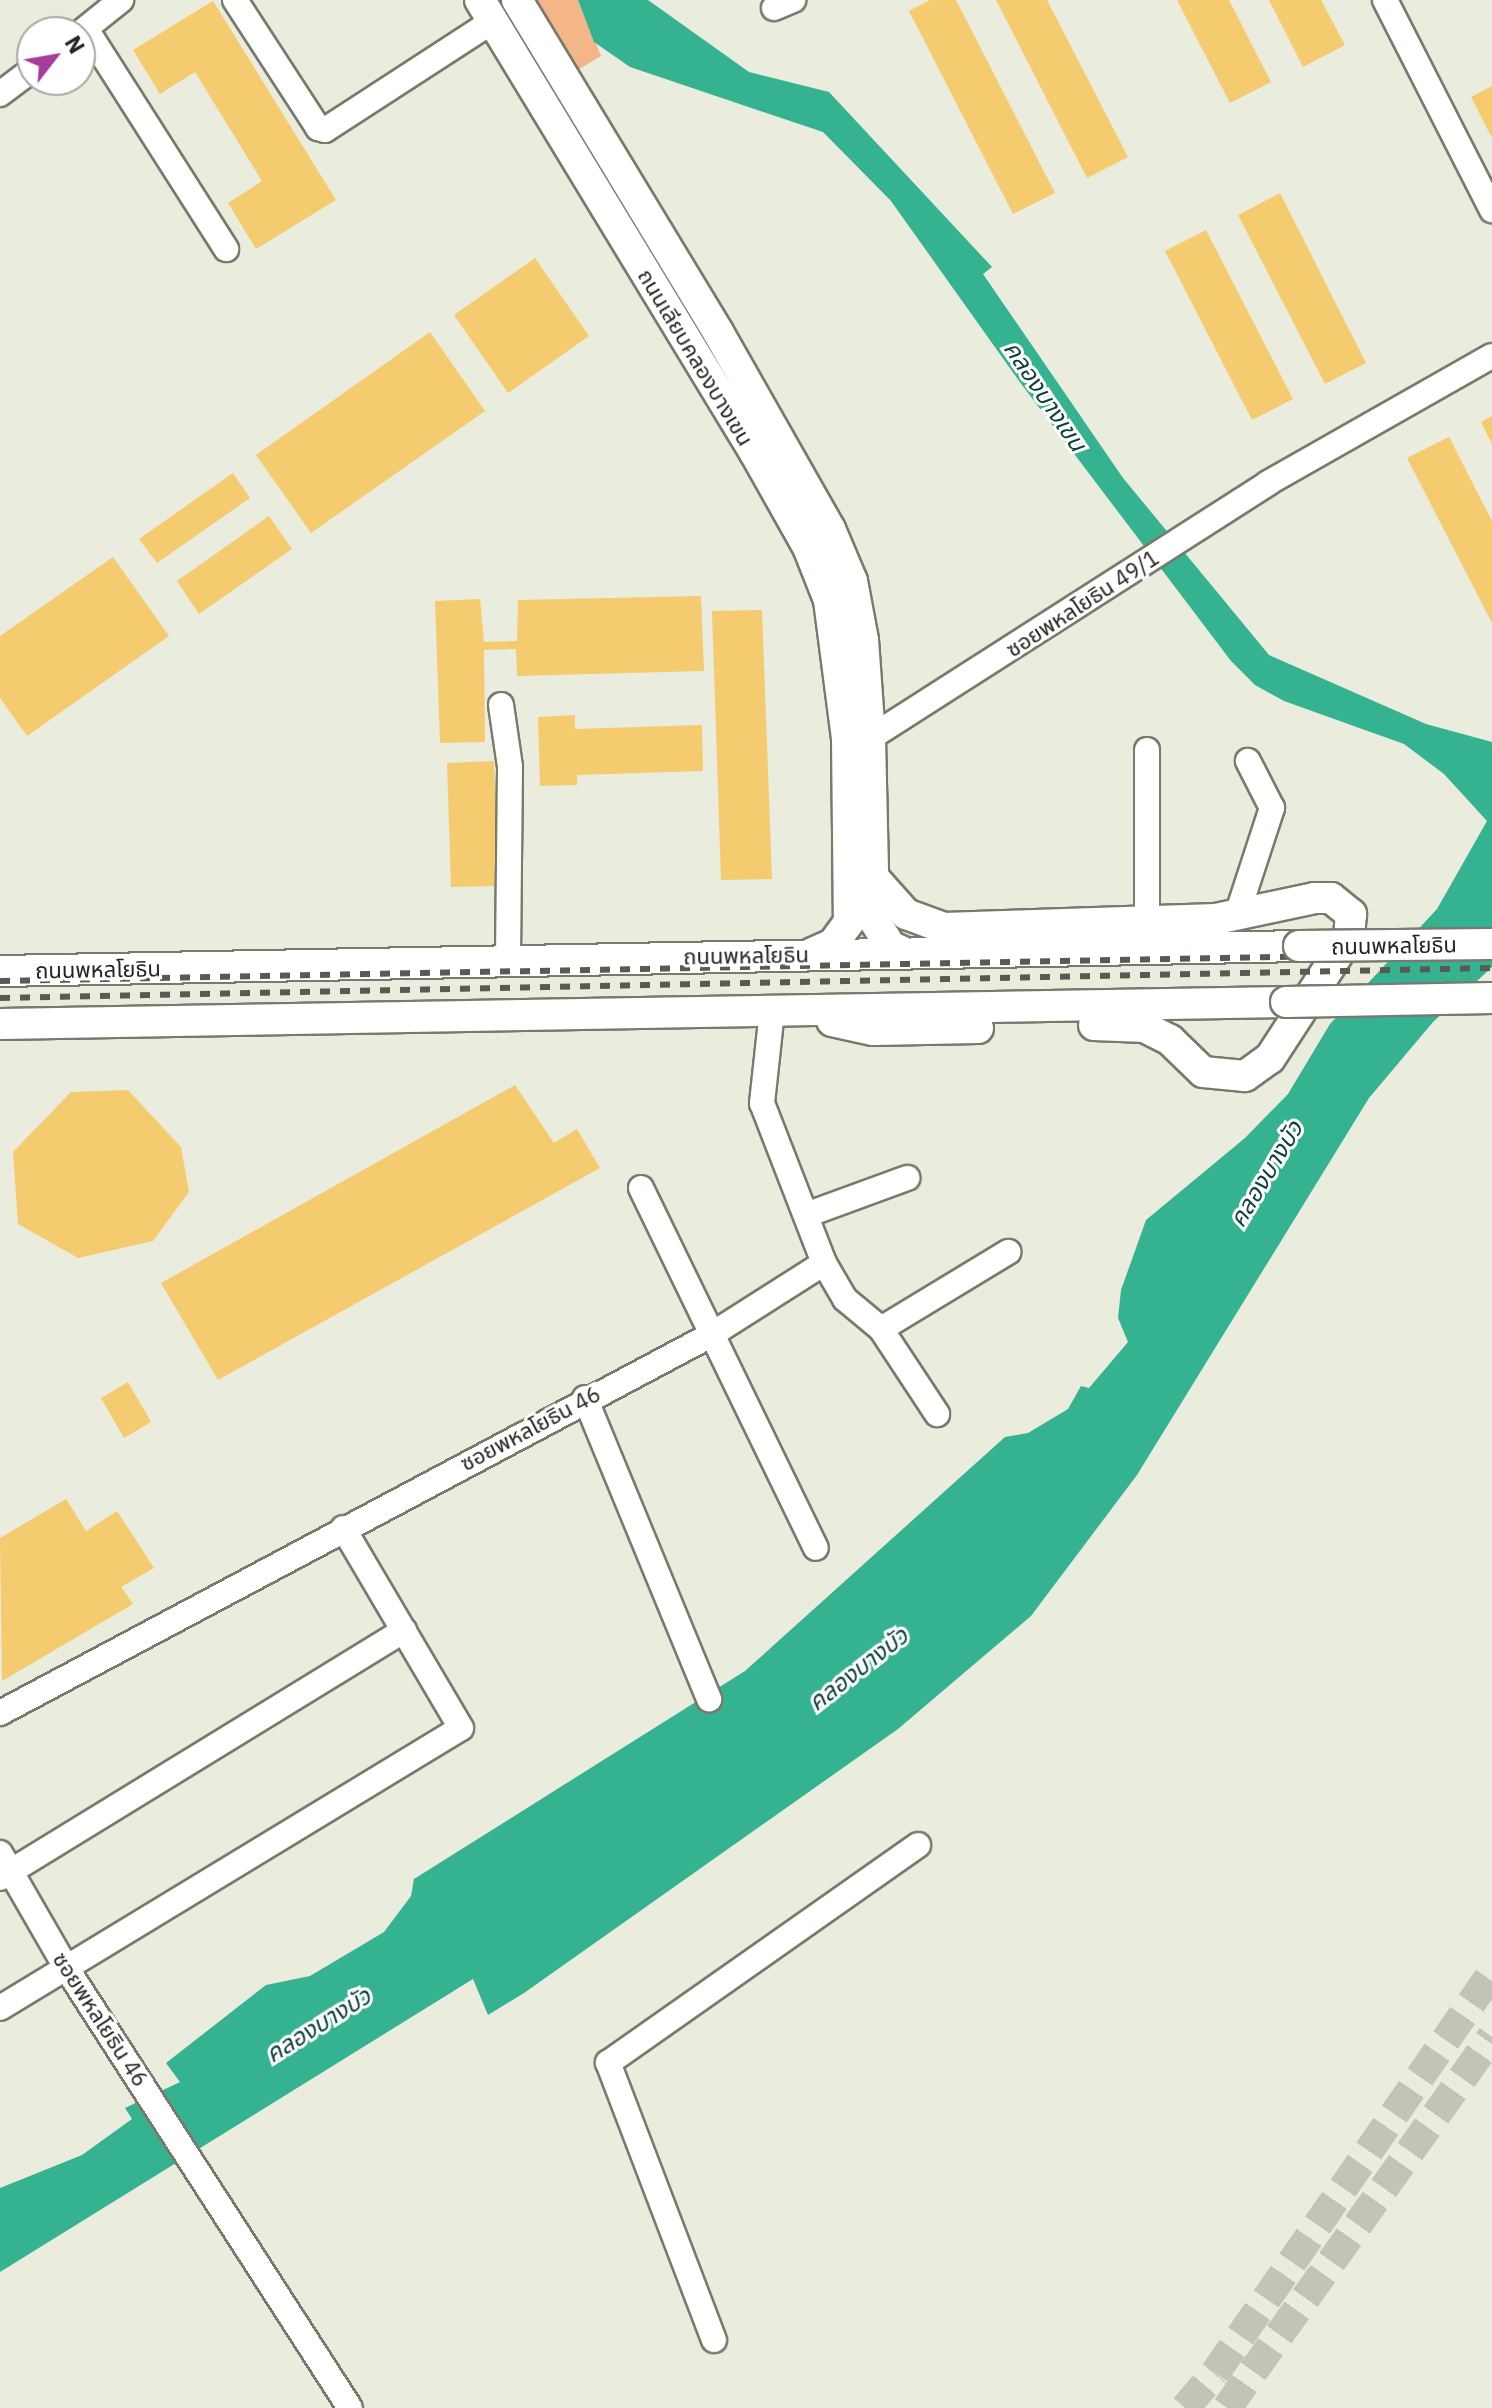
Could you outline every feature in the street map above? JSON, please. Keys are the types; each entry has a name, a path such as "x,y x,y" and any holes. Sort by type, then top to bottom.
{"main road":[{"name":"ถนนเลียบคลองบางเขน","path":"517,0 830,529 852,581 859,738"},
{"name":"ถนนเลียบคลองบางเขน","path":"486,10 808,547 829,600 856,699"},
{"path":"859,738 880,934 903,952"},
{"path":"809,954 833,944 849,922 859,738"},
{"path":"814,1010 851,1028 873,1030 1145,1027 1170,1040 1203,1072 1245,1076 1270,1058 1351,926 1351,914 1331,898 1237,915 944,928 906,914 873,877"},
{"name":"ถนนพหลโยธิน","path":"0,971 903,952 1492,944"},
{"path":"0,1024 1492,998"}],"street":[{"path":"96,20 121,0"},
{"path":"235,0 318,128 325,130 486,10"},
{"path":"1385,0 1492,210"},
{"path":"96,51 226,249"},
{"name":"ซอยพหลโยธิน 49/1","path":"859,738 1121,580 1204,523 1492,356"},
{"path":"501,705 510,767 508,960"},
{"path":"1147,750 1147,921"},
{"path":"1237,915 1272,808 1248,761"},
{"path":"772,1011 762,1103 824,1263 845,1299 881,1329 937,1414"},
{"path":"806,1215 907,1178"},
{"path":"641,1188 816,1548"},
{"path":"881,1329 1008,1252"},
{"name":"ซอยพหลโยธิน 46","path":"0,1713 585,1398 711,1335 824,1263"},
{"path":"585,1398 709,1699"},
{"path":"0,2008 455,1734 459,1720 343,1528"},
{"path":"4,1868 404,1630"},
{"path":"714,2340 608,2063 918,1845"},
{"name":"ซอยพหลโยธิน 46","path":"4,1868 350,2408"}],"shaded area":[{"path":"531,0 578,0 601,56 576,71"}],"water":[{"path":"578,0 648,0 749,72 829,92 992,267 983,274 1123,478 1269,655 1426,724 1492,742 1492,967 1433,1022 1369,1098 1137,1475 1031,1616 898,1729 524,1993 488,2015 473,1979 0,2272 0,2188 82,2155 132,2119 125,2108 180,2082 166,2063 266,1985 310,1976 384,1932 411,1896 414,1879 745,1671 1005,1437 1028,1433 1068,1409 1081,1386 1089,1388 1128,1342 1118,1318 1121,1290 1146,1220 1245,1138 1288,1094 1330,1024 1437,909 1487,821 1444,774 1404,744 1284,701 1255,685 1231,661 1019,381 891,201 823,132 630,67 594,42"}],"building":[{"path":"930,0 956,0 1055,193 1013,214 909,11"},
{"path":"996,0 1047,0 1128,157 1087,178"},
{"path":"1177,0 1229,0 1271,82 1230,103"},
{"path":"1269,0 1321,0 1345,45 1303,67"},
{"path":"213,1 336,200 256,249 228,203 262,181 195,72 160,94 133,50"},
{"path":"1492,86 1492,138 1471,97"},
{"path":"1280,193 1366,363 1325,384 1238,215"},
{"path":"1206,230 1293,399 1252,420 1165,251"},
{"path":"535,258 589,336 508,393 454,315"},
{"path":"430,332 485,411 311,533 256,455"},
{"path":"1492,416 1492,444 1481,422"},
{"path":"1449,437 1492,521 1492,623 1407,458"},
{"path":"233,473 250,498 157,563 139,539"},
{"path":"269,516 292,549 199,614 177,581"},
{"path":"113,557 169,636 27,736 0,698 0,636"},
{"path":"701,596 704,671 517,676 516,649 484,650 485,742 440,743 435,601 480,599 484,642 517,641 518,600"},
{"path":"762,610 772,879 721,880 712,611"},
{"path":"575,715 575,729 702,725 703,771 577,775 577,785 540,786 538,717"},
{"path":"494,761 498,886 451,887 447,763"},
{"path":"515,1085 554,1143 577,1129 600,1168 218,1380 161,1283"},
{"path":"128,1090 181,1147 189,1192 153,1241 78,1258 18,1224 13,1152 71,1092"},
{"path":"128,1382 151,1422 124,1438 101,1398"},
{"path":"66,1499 86,1531 117,1511 154,1568 121,1587 133,1604 2,1681 0,1538"}],"tunnel":[{"path":"1185,2408 1215,2373 1492,1973"},
{"path":"1227,2408 1492,2037"}],"railway":[{"path":"0,981 1492,953"},
{"path":"0,998 1492,968"}],"water label":[{"name":"คลองบางเขน","path":"1045,396"},
{"name":"คลองบางบัว","path":"1266,1174"},
{"name":"คลองบางบัว","path":"858,1669"},
{"name":"คลองบางบัว","path":"318,2025"}]}
